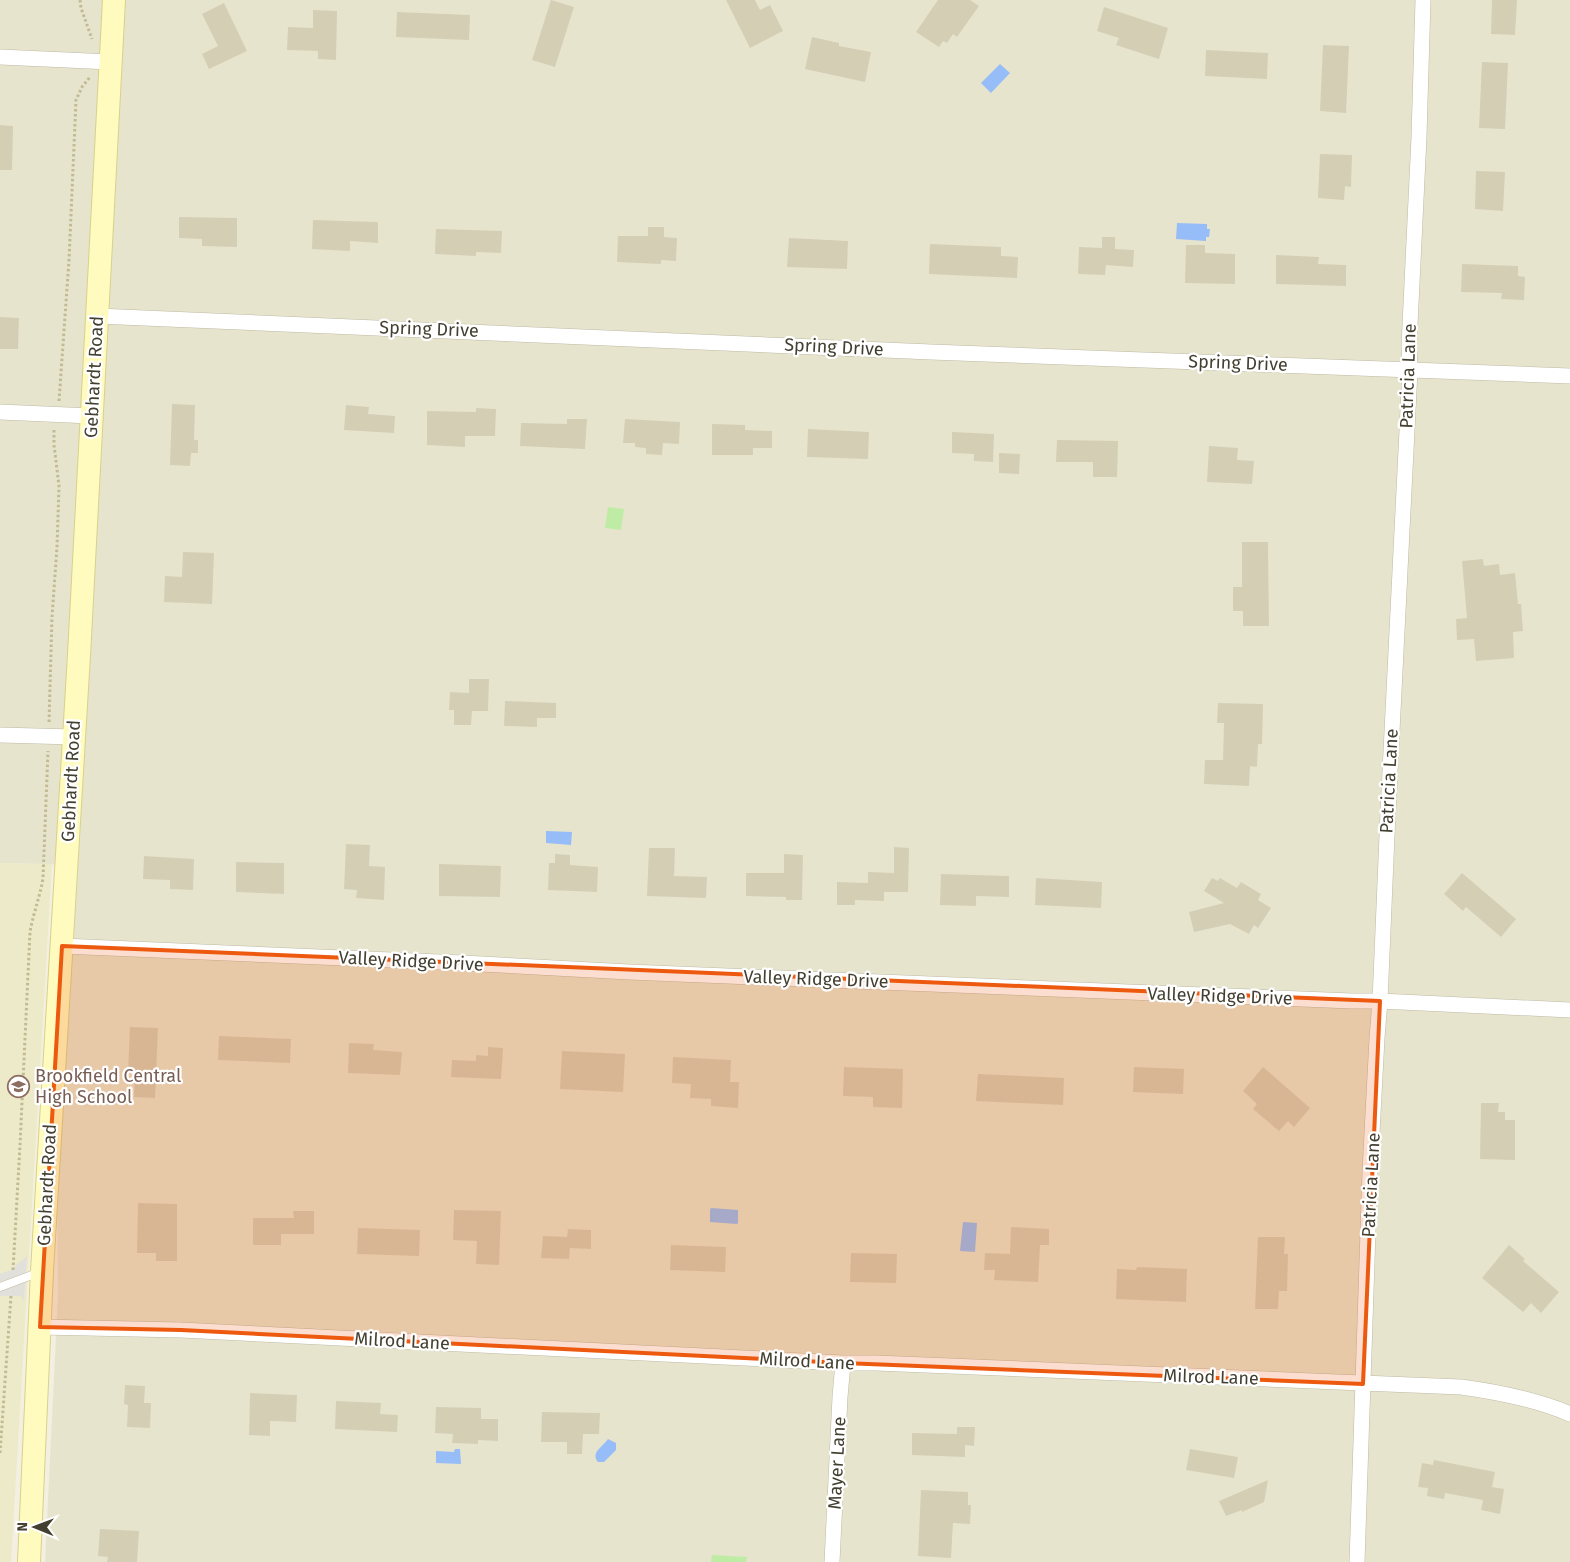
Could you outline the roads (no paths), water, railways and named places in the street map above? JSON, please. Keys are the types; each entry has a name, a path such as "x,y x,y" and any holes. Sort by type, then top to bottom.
{"street":[{"name":"Gebhardt Road","path":"29,1562 42,1271 74,737 114,0"},
{"name":"Patricia Lane","path":"1357,1562 1370,1171 1380,1001 1410,370 1409,346 1419,147 1423,0"},
{"path":"0,57 111,62"},
{"name":"Spring Drive","path":"97,316 1570,376"},
{"path":"0,412 92,416"},
{"path":"0,735 74,737"},
{"name":"Valley Ridge Drive","path":"62,946 1030,989 1352,1002 1380,1001 1570,1010"},
{"name":"Milrod Lane","path":"40,1328 181,1330 843,1363 1461,1387 1498,1392 1555,1407 1570,1414"},
{"name":"Mayer Lane","path":"832,1562 843,1363"}],"lane":[{"path":"0,1287 42,1271"}],"water":[{"path":"1000,64 1010,73 991,93 981,83"},
{"path":"1177,223 1207,224 1207,229 1210,229 1209,237 1206,237 1206,241 1176,239"},
{"path":"546,831 572,832 571,845 546,843"},
{"path":"711,1208 738,1210 738,1223 710,1222"},
{"path":"963,1222 977,1223 975,1252 960,1251"},
{"path":"608,1439 616,1443 616,1450 604,1462 598,1462 595,1455 596,1452"},
{"path":"455,1449 460,1449 461,1464 436,1463 436,1451 454,1452"}],"place":[{"name":"Brookfield Central High School","path":"19,1086"}]}
